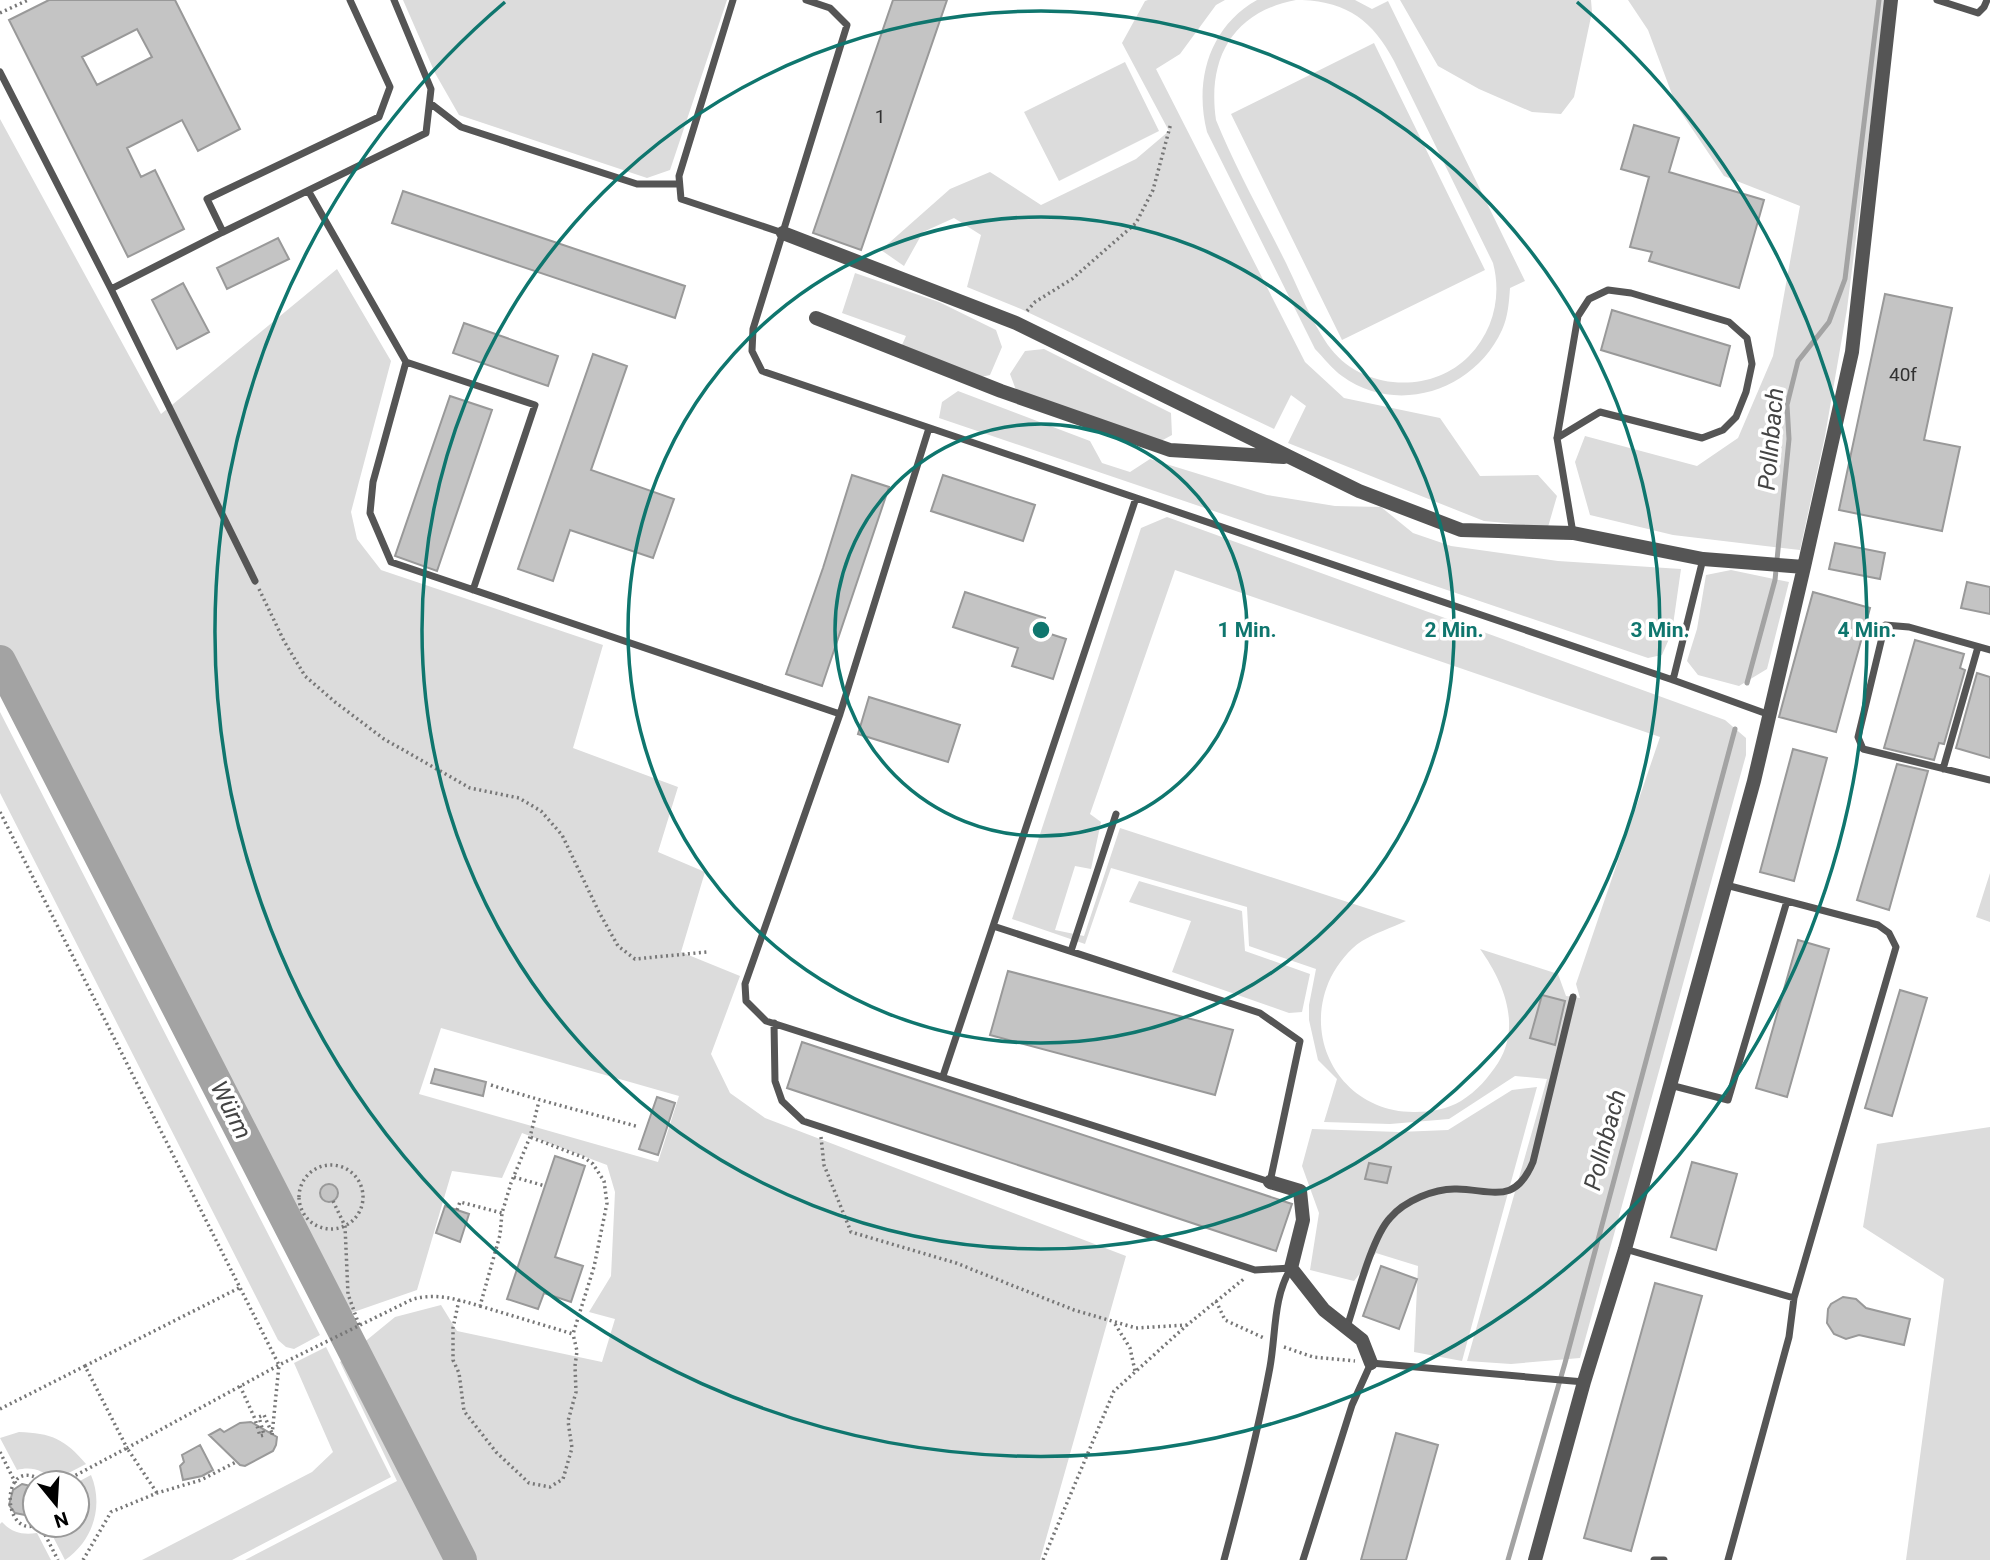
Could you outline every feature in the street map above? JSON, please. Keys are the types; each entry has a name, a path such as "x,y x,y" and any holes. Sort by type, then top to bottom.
{"street":[{"path":"1535,1560 1726,884 1770,715 1804,567 1852,352 1891,0"},
{"path":"783,233 1016,323 1359,491 1461,530 1573,533 1703,559 1804,567"},
{"path":"817,318 1001,391 1170,450 1291,457"},
{"path":"1270,1182 1300,1191 1303,1220 1290,1268 1324,1310 1362,1340 1371,1363"}],"lane":[{"path":"223,232 207,198 379,117 390,87 350,0"},
{"path":"111,289 426,133 431,89 394,0"},
{"path":"733,0 678,176 681,199 783,233"},
{"path":"806,0 830,8 846,25 753,329 751,351 762,371 1770,715"},
{"path":"1937,0 1978,13 1987,0"},
{"path":"0,72 255,581"},
{"path":"430,103 461,127 637,184 679,184"},
{"path":"309,192 406,362 536,405 473,590"},
{"path":"1557,438 1600,412 1702,438 1723,430 1737,417 1746,392 1752,364 1746,338 1729,322 1631,293 1608,290 1588,299 1578,316 1557,438 1573,533"},
{"path":"406,362 373,482 370,513 391,562 841,714"},
{"path":"929,428 841,714 745,985 746,1001 766,1021 1270,1182 1300,1041 1260,1013 993,926"},
{"path":"943,1076 1136,498"},
{"path":"1673,680 1703,559"},
{"path":"1990,650 1909,627 1885,625 1858,737 1863,749 1990,780"},
{"path":"1943,769 1978,647"},
{"path":"1071,951 1116,814"},
{"path":"1726,884 1878,925 1889,933 1896,947 1794,1298 1789,1337 1728,1560"},
{"path":"1670,1085 1728,1100 1787,901"},
{"path":"1347,1328 1380,1230 1391,1216 1404,1206 1442,1191 1457,1189 1501,1194 1513,1189 1527,1177 1573,997"},
{"path":"774,1023 775,1081 782,1101 803,1121 1255,1270 1290,1268"},
{"path":"1625,1249 1794,1298"},
{"path":"1224,1560 1255,1443 1271,1364 1281,1284 1290,1268"},
{"path":"1303,1560 1352,1405 1371,1363 1584,1382"},
{"path":"1654,1560 1664,1560"}],"path":[{"path":"0,13 28,0"},
{"path":"1016,323 1035,302 1072,279 1136,223 1153,190 1171,123"},
{"path":"255,581 284,641 305,676 335,702 384,738 470,788 519,799 541,811 562,835 618,946 635,959 707,952"},
{"path":"0,812 279,1365 272,1435 264,1415 259,1417 264,1430 264,1435 260,1436 240,1386"},
{"path":"491,1085 539,1101 639,1127"},
{"path":"480,1306 500,1235 502,1213 530,1137 539,1101"},
{"path":"820,1127 824,1165 850,1232 956,1264 1074,1310 1114,1322 1136,1328 1187,1325"},
{"path":"460,1300 453,1328 453,1360 459,1373 464,1411 496,1452 529,1483 550,1487 563,1479 572,1448 568,1421 576,1392 577,1351 573,1334 594,1267 607,1192 600,1173 585,1158 530,1137"},
{"path":"332,1164 344,1167 360,1182 363,1204 358,1215 345,1226 330,1230 320,1228 304,1216 300,1207 298,1197 304,1178 321,1166 332,1164"},
{"path":"514,1177 545,1186"},
{"path":"333,1201 345,1226 348,1294 359,1325"},
{"path":"457,1210 460,1202 502,1213"},
{"path":"1042,1560 1114,1391 1187,1325 1255,1270"},
{"path":"0,1409 239,1288"},
{"path":"87,1469 279,1365 401,1305 428,1295 460,1300 573,1334"},
{"path":"1114,1322 1130,1348 1135,1371"},
{"path":"85,1366 127,1448 157,1493"},
{"path":"0,1452 17,1486"},
{"path":"82,1560 111,1512 201,1479 236,1462"},
{"path":"6,1488 13,1480 21,1478"},
{"path":"8,1518 21,1526"},
{"path":"46,1539 58,1560"}],"shaded area":[{"path":"403,0 727,0 670,170 647,178 459,115 435,73"},
{"path":"1148,0 1225,0 1216,5 1180,54 1156,69 1305,362 1344,398 1440,418 1480,476 1538,475 1557,496 1548,527 1484,521 1288,443 1306,406 1291,395 1274,429 1021,309 967,287 981,235 954,218 923,232 904,266 881,250 950,189 990,172 1041,205 1136,159 1169,131 1122,43"},
{"path":"1257,0 1296,0 1274,6 1256,15 1229,41 1216,77 1216,120 1311,317 1331,349 1345,363 1379,380 1418,382 1454,368 1477,346 1490,325 1496,301 1496,276 1493,263 1386,47 1357,16 1333,5 1302,0 1355,0 1372,9 1388,1 1525,281 1510,288 1504,325 1489,351 1473,369 1454,382 1432,391 1409,395 1386,394 1364,388 1342,376 1315,349 1207,132 1203,113 1204,75 1217,40 1241,11"},
{"path":"1400,0 1591,0 1592,12 1574,97 1561,114 1532,112 1479,89 1438,66"},
{"path":"1628,0 1886,0 1847,309 1825,436 1800,550 1673,535 1590,515 1575,462 1585,436 1697,466 1738,438 1773,356 1800,206 1724,176 1676,105 1648,30"},
{"path":"1374,43 1485,270 1342,340 1231,114"},
{"path":"1125,62 1159,131 1059,181 1024,112"},
{"path":"0,119 161,414 337,269 391,361 351,512 357,539 381,570 603,645 573,748 678,787 658,852 705,872 681,952 740,976 711,1054 730,1093 765,1118 1126,1256 1040,1560 245,1560 397,1481 340,1362 395,1317 441,1305 457,1331 602,1362 615,1319 589,1312 611,1276 615,1192 607,1165 522,1133 502,1178 452,1171 417,1290 322,1323 0,690","holes":["441,1028 679,1096 658,1162 419,1094"]},
{"path":"855,273 939,302 996,330 1002,347 990,375 981,377 902,345 906,336 842,313"},
{"path":"1044,349 1171,413 1172,435 1161,441 1016,390 1010,374 1025,351"},
{"path":"958,391 1090,441 1102,463 1130,472 1150,459 1267,495 1335,506 1381,507 1413,533 1451,546 1558,561 1681,569 1672,632 1662,655 1648,658 939,418 942,402"},
{"path":"1167,517 1725,720 1746,738 1746,755 1580,1358 1511,1364 1467,1361 1547,1079 1515,1076 1449,1119 1390,1124 1324,1122 1337,1079 1318,1060 1309,1020 1316,969 1249,946 1247,907 1111,868 1085,944 1012,919 1141,528","holes":["1175,570 1660,737 1576,984 1580,998 1566,996 1558,974 1480,949 1502,989 1507,1004 1509,1034 1498,1063 1486,1079 1467,1097 1445,1108 1415,1112 1390,1109 1368,1100 1349,1087 1335,1069 1325,1048 1321,1025 1323,1001 1337,967 1357,944 1406,921 1120,828 1084,936 1055,930 1075,866 1091,869 1101,822 1090,814"]},
{"path":"1731,570 1789,582 1767,669 1739,686 1698,675 1687,661 1697,629 1706,575"},
{"path":"0,712 320,1335 294,1349 286,1347 278,1340 0,793"},
{"path":"1990,873 1990,922 1976,917"},
{"path":"1139,881 1242,911 1245,951 1310,974 1302,1012 1289,1013 1172,972 1191,921 1129,902"},
{"path":"1537,1087 1462,1361 1414,1352 1418,1266 1376,1253 1354,1281 1310,1270 1319,1213 1302,1166 1312,1129 1399,1132 1448,1130 1512,1090"},
{"path":"1990,1127 1990,1560 1906,1560 1944,1279 1863,1227 1877,1144"},
{"path":"326,1347 391,1477 232,1560 142,1560 312,1472 333,1452 294,1363"},
{"path":"19,1432 49,1436 64,1443 86,1464 76,1469 17,1470 0,1438"},
{"path":"91,1475 96,1499 91,1528"},
{"path":"2,1522 10,1529 21,1533 21,1539 40,1539 51,1560 0,1560"},
{"path":"54,1539 85,1539 75,1552 65,1560"}],"building":[{"path":"49,0 175,0 240,129 198,151 182,120 127,148 141,177 155,170 184,229 128,257 9,20","holes":["137,29 152,57 97,85 82,57"]},
{"path":"893,0 947,0 861,250 813,233"},
{"path":"1634,125 1679,138 1669,172 1764,200 1739,288 1649,261 1652,252 1630,247 1649,177 1621,169"},
{"path":"403,191 685,286 675,318 392,223"},
{"path":"278,238 289,259 227,289 217,268"},
{"path":"183,283 209,332 177,349 152,300"},
{"path":"1885,294 1952,308 1924,440 1960,447 1942,531 1839,510"},
{"path":"1612,310 1730,346 1720,386 1601,350"},
{"path":"464,323 558,356 548,386 453,353"},
{"path":"593,354 627,366 591,470 674,499 653,558 570,530 553,581 518,569"},
{"path":"450,396 492,410 437,571 395,556"},
{"path":"852,475 889,487 822,686 786,674"},
{"path":"943,475 1035,505 1023,541 931,511"},
{"path":"1835,543 1885,553 1880,579 1829,569"},
{"path":"1967,582 1990,587 1990,614 1961,608"},
{"path":"965,592 1045,618 1041,631 1066,639 1053,679 1012,666 1018,648 953,627"},
{"path":"1813,592 1870,608 1836,732 1779,717"},
{"path":"1915,640 1964,654 1960,668 1965,670 1944,744 1939,743 1934,760 1884,748"},
{"path":"1977,673 1990,677 1990,758 1956,748"},
{"path":"869,697 960,725 948,762 858,734"},
{"path":"1793,749 1827,758 1794,881 1760,872"},
{"path":"1897,764 1928,771 1889,910 1857,900"},
{"path":"1798,940 1829,949 1787,1097 1756,1088"},
{"path":"1008,971 1233,1030 1215,1095 990,1035"},
{"path":"1900,990 1927,998 1892,1116 1865,1108"},
{"path":"1542,995 1565,1001 1555,1045 1530,1038"},
{"path":"802,1042 1292,1204 1276,1251 787,1088"},
{"path":"435,1069 486,1082 483,1096 431,1083"},
{"path":"657,1097 675,1103 658,1155 639,1149"},
{"path":"555,1156 585,1166 555,1257 583,1266 571,1302 544,1293 538,1309 507,1299"},
{"path":"1692,1162 1737,1174 1716,1250 1671,1237"},
{"path":"1369,1163 1391,1167 1387,1183 1365,1179"},
{"path":"329,1184 335,1187 338,1193 335,1199 329,1202 323,1199 320,1193 323,1187"},
{"path":"445,1206 469,1214 460,1242 436,1233"},
{"path":"1381,1266 1417,1279 1399,1329 1363,1316"},
{"path":"1655,1283 1702,1296 1631,1551 1584,1538"},
{"path":"1843,1297 1856,1299 1866,1308 1910,1319 1904,1345 1859,1335 1846,1339 1834,1334 1827,1323 1828,1309"},
{"path":"251,1422 277,1437 276,1445 273,1451 245,1466 240,1465 209,1435 220,1429 224,1432 240,1423"},
{"path":"1396,1433 1438,1445 1406,1560 1361,1560"},
{"path":"200,1445 213,1470 202,1476 183,1480 180,1466 184,1462 182,1455"},
{"path":"21,1485 21,1514 15,1513 9,1505 13,1490"}],"waterway":[{"name":"Pollnbach","path":"1747,683 1775,580 1789,439 1787,405 1798,361 1829,322 1845,279 1879,0"},
{"name":"Würm","path":"0,661 461,1560"},
{"name":"Pollnbach","path":"1508,1560 1565,1363 1735,729"}]}
